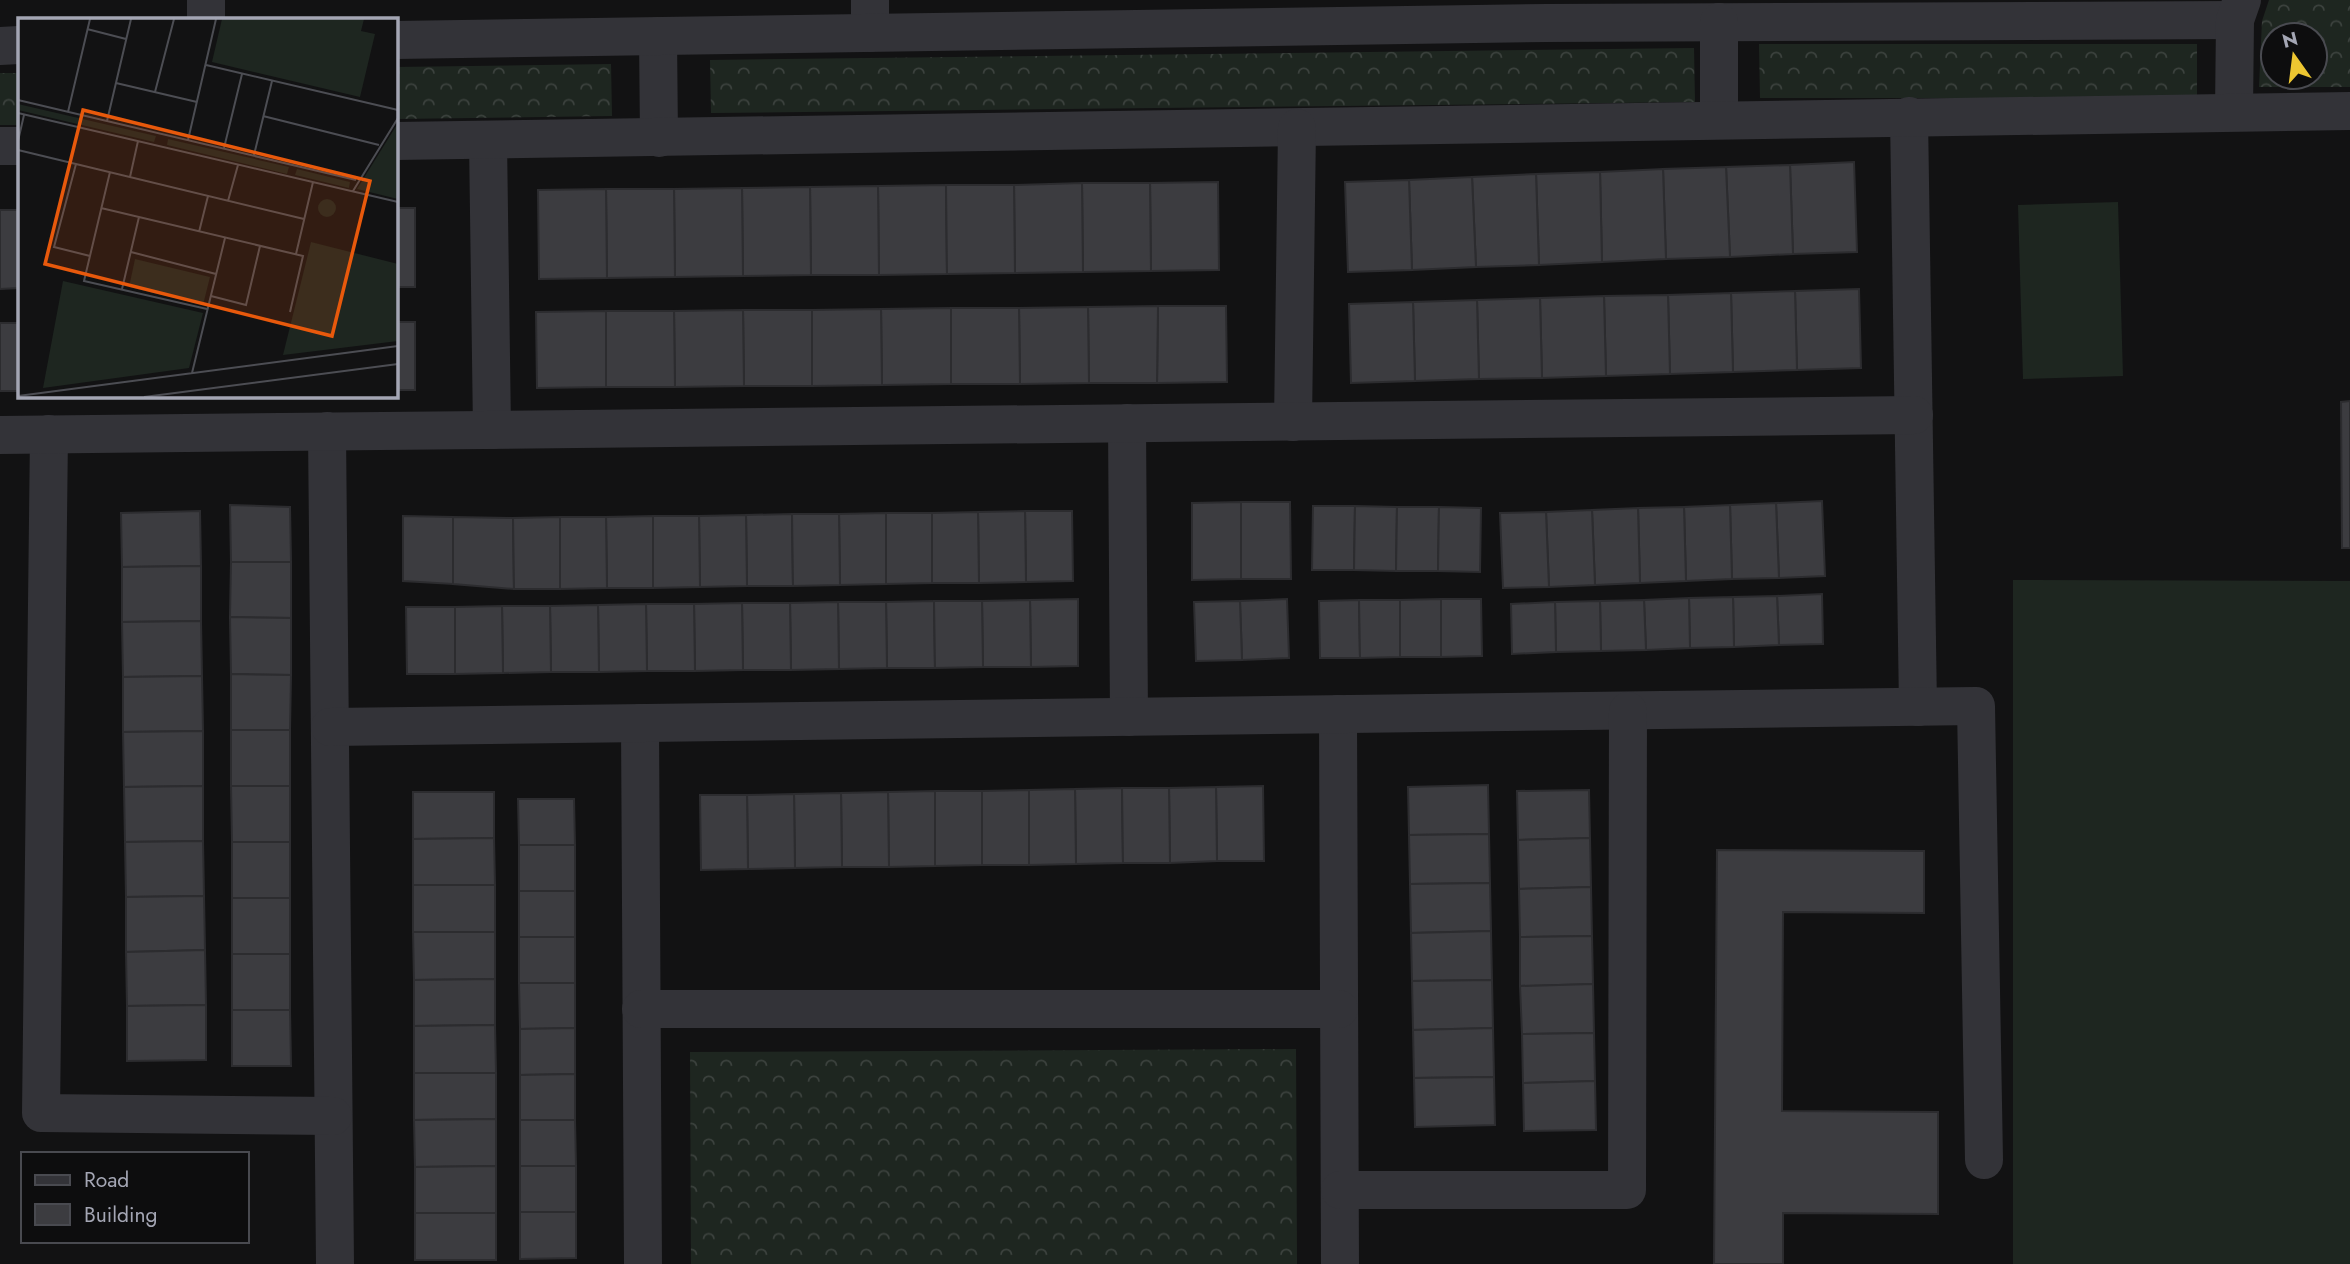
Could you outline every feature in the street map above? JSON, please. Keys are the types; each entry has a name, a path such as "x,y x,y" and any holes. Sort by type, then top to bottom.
{"street":[{"path":"206,0 206,18"},
{"path":"397,40 659,36 870,16 1401,12 1719,22 2238,10 2234,111"},
{"path":"1718,120 1719,22"},
{"path":"659,36 659,138"},
{"path":"0,46 18,45"},
{"path":"397,141 2350,111"},
{"path":"1909,116 1918,707"},
{"path":"1293,422 1297,128"},
{"path":"488,140 492,430"},
{"path":"0,146 18,146"},
{"path":"0,435 1914,415"},
{"path":"1127,424 1129,717"},
{"path":"327,432 335,1264"},
{"path":"49,434 41,1112 333,1116"},
{"path":"330,727 1976,706 1984,1160"},
{"path":"1340,1190 1627,1190 1628,711"},
{"path":"1338,714 1340,1264"},
{"path":"640,723 643,1264"},
{"path":"641,1009 1339,1009"}],"green space":[{"path":"2269,0 2350,0 2350,87 2329,87 2329,21 2262,21"},
{"path":"1759,44 2197,44 2197,98 1760,98"},
{"path":"1694,48 1695,102 711,113 710,60"},
{"path":"611,64 612,116 397,119 397,67"},
{"path":"0,73 18,73 18,125 0,125"},
{"path":"2118,202 2123,376 2023,379 2018,205"},
{"path":"2013,580 2350,581 2350,1264 2013,1264"},
{"path":"1296,1049 1297,1264 691,1264 690,1052"}],"building":[{"path":"1854,162 1857,252 1793,254 1790,165"},
{"path":"1790,165 1793,254 1730,257 1726,167"},
{"path":"1726,167 1730,257 1666,259 1663,169"},
{"path":"1663,169 1666,259 1602,262 1600,172"},
{"path":"1600,172 1602,262 1539,265 1536,174"},
{"path":"1536,174 1539,265 1476,267 1472,177"},
{"path":"1472,177 1476,267 1412,270 1409,180"},
{"path":"1409,180 1412,270 1348,272 1345,182"},
{"path":"1218,182 1219,270 1151,271 1150,183"},
{"path":"1082,183 1150,183 1151,271 1083,272"},
{"path":"1082,183 1083,272 1015,273 1014,185"},
{"path":"946,185 947,274 879,275 878,186"},
{"path":"946,185 1014,185 1015,273 947,274"},
{"path":"878,186 879,275 811,275 810,187"},
{"path":"810,187 811,275 743,276 742,188"},
{"path":"742,188 743,276 675,277 674,189"},
{"path":"606,189 674,189 675,277 607,278"},
{"path":"606,189 607,278 539,279 538,190"},
{"path":"397,208 415,208 415,287 397,287"},
{"path":"0,210 18,210 18,288 0,289"},
{"path":"1859,289 1861,368 1797,370 1795,291"},
{"path":"1795,291 1797,370 1733,372 1731,293"},
{"path":"1731,293 1733,372 1670,374 1668,295"},
{"path":"1668,295 1670,374 1606,376 1604,296"},
{"path":"1604,296 1606,376 1542,378 1540,298"},
{"path":"1540,298 1542,378 1479,379 1477,300"},
{"path":"1477,300 1479,379 1415,381 1413,302"},
{"path":"1413,302 1415,381 1351,383 1349,304"},
{"path":"1158,306 1226,306 1227,382 1157,383"},
{"path":"1158,306 1157,383 1089,383 1088,307"},
{"path":"1088,307 1089,383 1020,384 1019,308"},
{"path":"951,308 1019,308 1020,384 951,384"},
{"path":"951,308 951,384 882,385 881,309"},
{"path":"881,309 882,385 812,386 812,310"},
{"path":"743,310 812,310 812,386 744,386"},
{"path":"743,310 744,386 675,387 674,311"},
{"path":"606,311 674,311 675,387 606,387"},
{"path":"606,311 606,387 537,388 536,312"},
{"path":"397,322 415,322 415,390 397,390"},
{"path":"0,323 18,323 18,391 0,391"},
{"path":"2350,401 2350,548 2342,548 2341,402"},
{"path":"1822,501 1825,576 1779,578 1776,503"},
{"path":"1241,502 1290,502 1291,579 1241,579"},
{"path":"1241,502 1241,579 1192,580 1192,503"},
{"path":"1776,503 1779,578 1732,579 1730,505"},
{"path":"230,505 290,507 291,562 231,562"},
{"path":"1730,505 1732,579 1686,581 1684,507"},
{"path":"1313,506 1355,506 1354,570 1312,570"},
{"path":"1355,506 1397,507 1396,571 1354,570"},
{"path":"1397,507 1439,507 1438,571 1396,571"},
{"path":"1439,507 1481,508 1480,572 1438,571"},
{"path":"1684,507 1686,581 1640,583 1638,508"},
{"path":"1638,508 1640,583 1595,585 1592,510"},
{"path":"1592,510 1595,585 1549,587 1546,512"},
{"path":"200,511 201,566 122,567 121,513"},
{"path":"1025,511 1072,511 1073,581 1026,582"},
{"path":"1025,511 1026,582 979,583 978,512"},
{"path":"978,512 979,583 932,583 932,513"},
{"path":"1546,512 1549,587 1503,588 1500,513"},
{"path":"886,513 932,513 932,583 886,584"},
{"path":"886,513 886,584 840,585 839,514"},
{"path":"792,514 793,586 747,586 746,515"},
{"path":"792,514 839,514 840,585 793,586"},
{"path":"746,515 747,586 700,587 699,516"},
{"path":"403,516 453,517 453,584 403,581"},
{"path":"653,516 699,516 700,587 653,588"},
{"path":"653,516 653,588 607,588 606,517"},
{"path":"453,517 513,518 514,589 453,584"},
{"path":"560,517 606,517 607,588 560,589"},
{"path":"560,517 560,589 514,589 513,518"},
{"path":"231,562 291,562 291,618 230,617"},
{"path":"201,566 201,621 122,622 122,567"},
{"path":"1822,594 1823,644 1779,645 1777,596"},
{"path":"1777,596 1779,645 1734,647 1733,597"},
{"path":"1733,597 1734,647 1690,648 1689,598"},
{"path":"1689,598 1690,648 1646,650 1644,600"},
{"path":"1078,599 1078,666 1031,667 1030,600"},
{"path":"1287,599 1289,658 1242,660 1240,601"},
{"path":"1441,599 1481,599 1482,656 1441,657"},
{"path":"1441,599 1441,657 1400,657 1400,600"},
{"path":"1030,600 1031,667 983,667 982,601"},
{"path":"1359,600 1360,658 1320,658 1319,601"},
{"path":"1359,600 1400,600 1400,657 1360,658"},
{"path":"1644,600 1646,650 1601,651 1600,601"},
{"path":"934,601 935,668 887,668 886,602"},
{"path":"934,601 982,601 983,667 935,668"},
{"path":"1240,601 1242,660 1196,661 1194,602"},
{"path":"1600,601 1601,651 1556,652 1555,602"},
{"path":"838,602 886,602 887,668 839,669"},
{"path":"838,602 839,669 791,670 790,603"},
{"path":"1555,602 1556,652 1512,654 1511,604"},
{"path":"742,603 790,603 791,670 743,670"},
{"path":"742,603 743,670 695,671 694,604"},
{"path":"646,604 694,604 695,671 647,671"},
{"path":"646,604 647,671 599,672 598,605"},
{"path":"598,605 599,672 551,672 550,606"},
{"path":"502,606 550,606 551,672 503,673"},
{"path":"502,606 503,673 455,674 455,607"},
{"path":"406,607 455,607 455,674 407,674"},
{"path":"230,617 291,618 291,675 231,674"},
{"path":"201,621 202,676 123,677 122,622"},
{"path":"231,674 291,675 290,730 231,730"},
{"path":"202,676 203,731 123,732 123,677"},
{"path":"231,730 290,730 290,786 231,786"},
{"path":"203,731 203,786 124,787 123,732"},
{"path":"1488,785 1489,834 1409,835 1408,787"},
{"path":"203,786 203,841 125,842 124,787"},
{"path":"231,786 290,786 290,842 232,842"},
{"path":"1263,786 1264,861 1217,861 1216,787"},
{"path":"1216,787 1217,861 1170,863 1169,788"},
{"path":"1122,788 1123,863 1076,864 1075,789"},
{"path":"1122,788 1169,788 1170,863 1123,863"},
{"path":"1075,789 1076,864 1029,865 1029,790"},
{"path":"1029,790 1029,865 982,865 982,791"},
{"path":"1589,790 1590,838 1518,840 1517,791"},
{"path":"935,791 982,791 982,865 935,866"},
{"path":"935,791 935,866 889,867 888,792"},
{"path":"413,792 494,792 494,838 413,839"},
{"path":"888,792 889,867 842,867 841,793"},
{"path":"841,793 842,867 795,868 794,794"},
{"path":"794,794 795,868 748,869 747,795"},
{"path":"700,795 747,795 748,869 701,870"},
{"path":"518,799 574,799 575,845 519,845"},
{"path":"1489,834 1490,883 1410,884 1409,835"},
{"path":"494,838 495,885 413,885 413,839"},
{"path":"1590,838 1591,887 1519,889 1518,840"},
{"path":"203,841 204,896 126,897 125,842"},
{"path":"232,842 290,842 290,898 232,898"},
{"path":"519,845 575,845 575,891 519,891"},
{"path":"1717,850 1924,851 1924,913 1783,912 1782,1111 1938,1112 1938,1214 1783,1213 1783,1264 1714,1264"},
{"path":"1490,883 1491,931 1411,933 1410,884"},
{"path":"413,885 495,885 495,932 413,932"},
{"path":"1591,887 1592,936 1520,937 1519,889"},
{"path":"519,891 575,891 575,937 519,937"},
{"path":"204,896 205,950 126,952 126,897"},
{"path":"232,898 290,898 290,954 232,954"},
{"path":"1491,931 1492,980 1412,981 1411,933"},
{"path":"413,932 495,932 495,979 414,980"},
{"path":"1592,936 1593,984 1520,986 1520,937"},
{"path":"519,937 575,937 575,983 519,983"},
{"path":"205,950 206,1005 127,1006 126,952"},
{"path":"232,954 290,954 290,1010 232,1010"},
{"path":"495,979 495,1025 414,1026 414,980"},
{"path":"1492,980 1493,1028 1413,1030 1412,981"},
{"path":"519,983 575,983 575,1028 520,1029"},
{"path":"1593,984 1594,1033 1522,1034 1520,986"},
{"path":"206,1005 206,1060 127,1061 127,1006"},
{"path":"232,1010 290,1010 291,1066 232,1066"},
{"path":"495,1025 496,1073 414,1073 414,1026"},
{"path":"575,1028 575,1074 520,1075 520,1029"},
{"path":"1493,1028 1494,1077 1414,1078 1413,1030"},
{"path":"1594,1033 1595,1081 1523,1083 1522,1034"},
{"path":"414,1073 496,1073 496,1119 414,1120"},
{"path":"575,1074 575,1120 520,1120 520,1075"},
{"path":"1494,1077 1495,1125 1415,1127 1414,1078"},
{"path":"1595,1081 1596,1130 1524,1131 1523,1083"},
{"path":"496,1119 496,1166 415,1167 414,1120"},
{"path":"520,1120 575,1120 576,1166 520,1166"},
{"path":"496,1166 496,1213 415,1213 415,1167"},
{"path":"520,1166 576,1166 576,1212 520,1212"},
{"path":"520,1212 576,1212 576,1258 520,1259"},
{"path":"415,1213 496,1213 496,1260 415,1260"}]}
